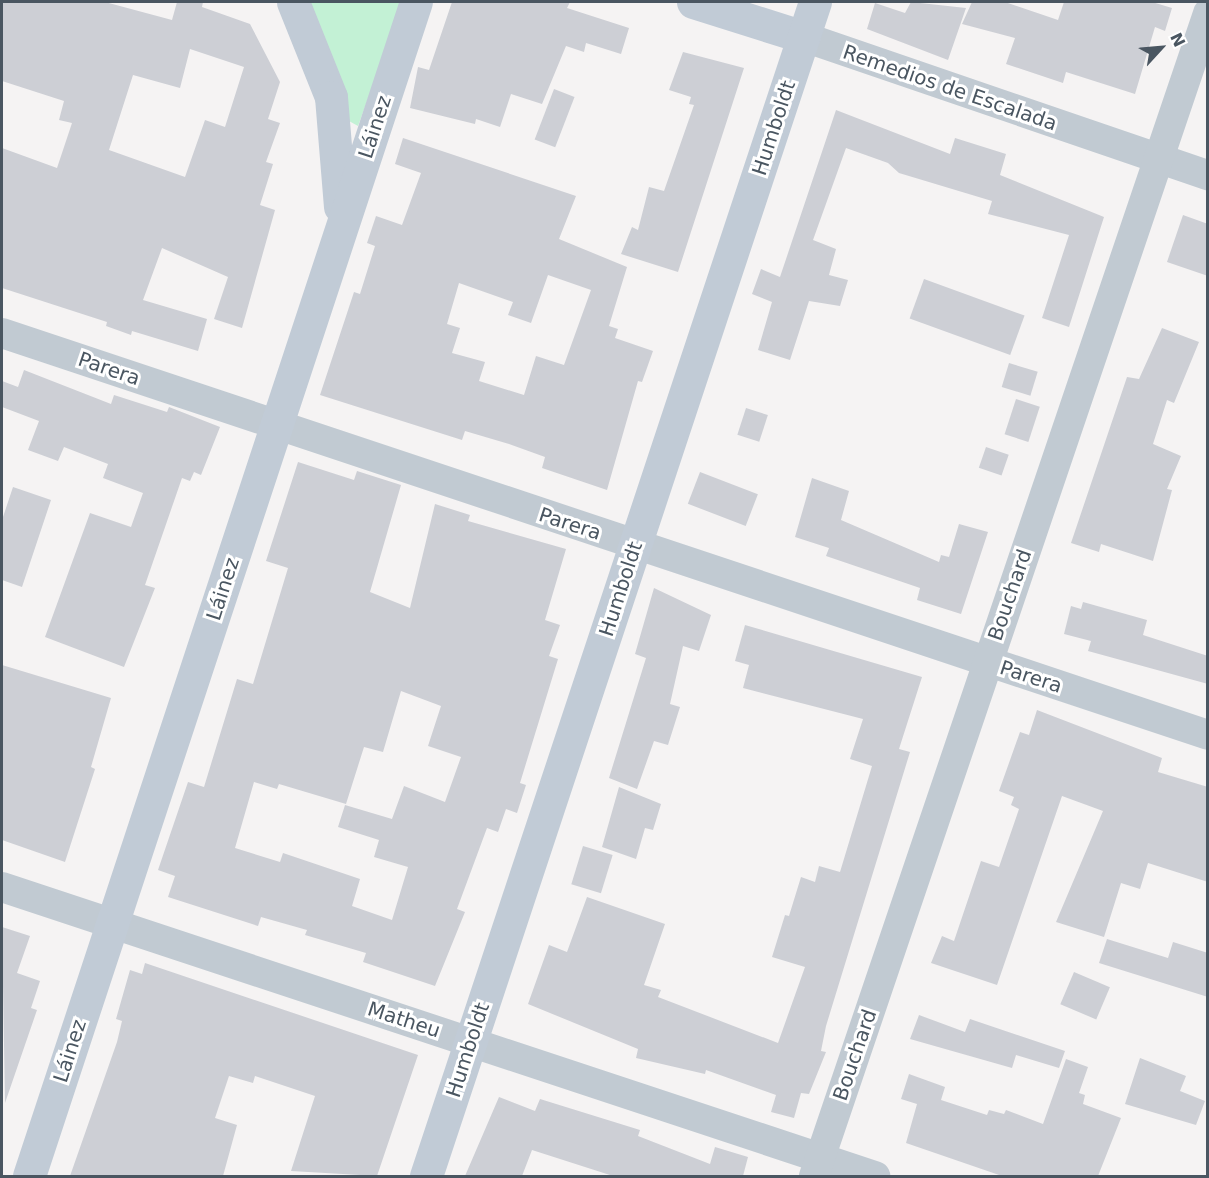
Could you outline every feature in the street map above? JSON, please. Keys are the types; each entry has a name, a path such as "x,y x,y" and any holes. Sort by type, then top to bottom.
{"main road":[{"path":"293,2 331,97 338,138 339,236"},
{"name":"Láinez","path":"29,1176 416,2"},
{"name":"Remedios de Escalada","path":"693,2 804,37"},
{"name":"Humboldt","path":"426,1176 815,2"}],"street":[{"name":"Bouchard","path":"817,1167 1208,13"},
{"name":"Remedios de Escalada","path":"804,37 1208,175"},
{"name":"Parera","path":"2,333 1208,735"},
{"name":"Matheu","path":"2,886 471,1042 817,1167 875,1176"}],"green space":[{"path":"302,2 403,2 358,126 349,121"}],"building":[{"path":"2,2 105,2 172,20 177,2 203,2 202,7 250,24 280,82 268,119 280,123 266,162 273,164 260,205 275,210 242,328 214,319 228,277 162,248 143,300 207,319 198,351 132,331 131,335 106,326 107,322 2,288 2,148 57,168 72,123 59,120 64,101 2,81","holes":["190,49 244,67 225,127 205,120 185,177 109,150 133,75 180,88"]},
{"path":"452,2 570,2 567,8 629,28 621,54 586,43 584,52 566,46 542,104 511,94 500,127 476,119 475,124 410,108 418,67 429,70"},
{"path":"911,2 966,8 948,60 867,29 875,3 905,13"},
{"path":"972,2 1005,2 1058,20 1064,2 1152,2 1172,8 1165,31 1155,27 1135,94 1066,72 1063,83 1006,64 1015,38 962,24"},
{"path":"683,52 744,68 678,272 621,254 632,227 638,230 649,187 664,191 694,105 689,104 691,97 669,90"},
{"path":"554,89 575,97 555,147 535,139"},
{"path":"836,110 950,154 955,138 1006,154 1000,175 1104,217 1069,327 1042,318 1069,235 988,214 992,201 899,173 888,163 846,148 813,240 836,249 829,275 848,280 840,306 809,301 790,360 758,350 772,302 752,294 761,269 780,277"},
{"path":"403,138 576,196 559,239 627,267 609,326 618,329 615,338 653,351 642,382 638,381 607,490 542,468 545,457 509,444 465,431 462,440 320,395 354,292 360,294 375,246 367,243 376,216 402,225 421,173 395,164","holes":["548,275 591,290 564,365 536,356 524,395 479,381 485,362 452,353 460,328 447,324 459,283 513,302 508,315 531,323"]},
{"path":"1183,215 1208,224 1208,276 1167,262"},
{"path":"924,279 1025,316 1010,355 910,318"},
{"path":"1162,328 1199,342 1174,403 1167,400 1153,444 1181,456 1167,489 1172,490 1153,561 1101,544 1099,552 1071,543 1127,377 1139,379"},
{"path":"1009,363 1038,372 1030,396 1002,387"},
{"path":"24,370 111,404 114,395 167,412 169,407 220,427 201,475 194,472 190,481 182,478 145,585 155,588 124,667 45,637 90,513 131,527 143,493 103,478 108,464 64,447 58,461 28,450 39,421 2,407 2,381 18,387"},
{"path":"1016,399 1040,407 1028,442 1005,434"},
{"path":"746,408 768,415 759,442 737,435"},
{"path":"986,447 1009,455 1002,476 979,468"},
{"path":"298,462 354,480 357,471 401,485 370,592 410,608 435,504 470,515 468,521 566,549 545,620 560,625 549,656 558,659 520,783 526,785 517,813 506,809 498,832 487,828 457,909 465,912 435,986 363,962 366,953 305,935 307,930 261,917 258,926 168,897 175,876 158,870 188,782 204,787 237,679 253,684 288,568 266,561","holes":["401,691 441,706 428,746 461,757 445,802 404,786 392,819 345,805 338,827 379,840 374,857 408,867 392,920 352,906 360,879 283,853 280,862 235,848 254,782 277,789 279,784 346,804 364,747 383,752"]},
{"path":"700,472 758,494 746,526 688,504"},
{"path":"812,478 849,491 841,520 939,562 941,555 949,557 959,524 988,532 961,614 917,600 920,588 826,556 829,548 795,537"},
{"path":"13,487 51,500 22,587 2,580 2,520"},
{"path":"654,588 711,615 699,651 683,646 670,704 680,707 668,745 654,741 637,789 609,778 646,658 635,654"},
{"path":"1083,602 1147,620 1143,635 1208,656 1208,684 1088,651 1091,641 1064,634 1071,606 1081,609"},
{"path":"745,625 922,677 899,749 910,752 826,1026 821,1051 826,1052 809,1094 801,1093 794,1118 771,1112 776,1095 706,1070 705,1074 636,1058 638,1049 528,1004 549,945 567,952 587,897 665,924 644,985 661,990 658,997 778,1043 805,967 772,957 785,915 789,916 801,877 815,882 819,866 840,872 872,766 850,759 863,719 743,688 749,665 735,661"},
{"path":"2,665 111,698 91,767 95,769 65,862 2,840"},
{"path":"1037,710 1162,758 1158,772 1208,787 1208,882 1148,863 1140,889 1121,883 1104,937 1056,922 1103,811 1062,796 997,985 931,963 942,936 954,941 981,861 999,867 1019,809 1011,805 1014,797 999,791 1020,732 1029,735"},
{"path":"619,787 661,804 653,830 645,828 636,859 602,847"},
{"path":"583,846 613,855 601,893 571,884"},
{"path":"2,927 30,936 17,973 40,981 31,1008 37,1010 5,1103"},
{"path":"1107,939 1168,958 1173,942 1208,953 1208,997 1099,963"},
{"path":"145,963 418,1055 377,1176 291,1171 315,1096 255,1076 253,1083 229,1076 215,1118 237,1125 223,1176 70,1176 117,1042 122,1021 116,1019 130,970 142,974"},
{"path":"1074,972 1110,987 1096,1019 1060,1004"},
{"path":"919,1015 965,1032 970,1019 1065,1051 1059,1068 1016,1055 1012,1068 910,1039"},
{"path":"1140,1058 1186,1076 1180,1091 1205,1101 1196,1125 1125,1104"},
{"path":"1066,1059 1088,1067 1079,1093 1085,1095 1083,1104 1121,1118 1098,1176 1002,1176 906,1143 917,1104 901,1099 909,1074 945,1087 941,1100 987,1115 989,1110 1004,1114 1006,1110 1043,1124"},
{"path":"499,1097 535,1111 540,1099 640,1130 638,1136 710,1164 715,1147 748,1157 743,1176 613,1176 532,1150 522,1176 465,1176"}]}
